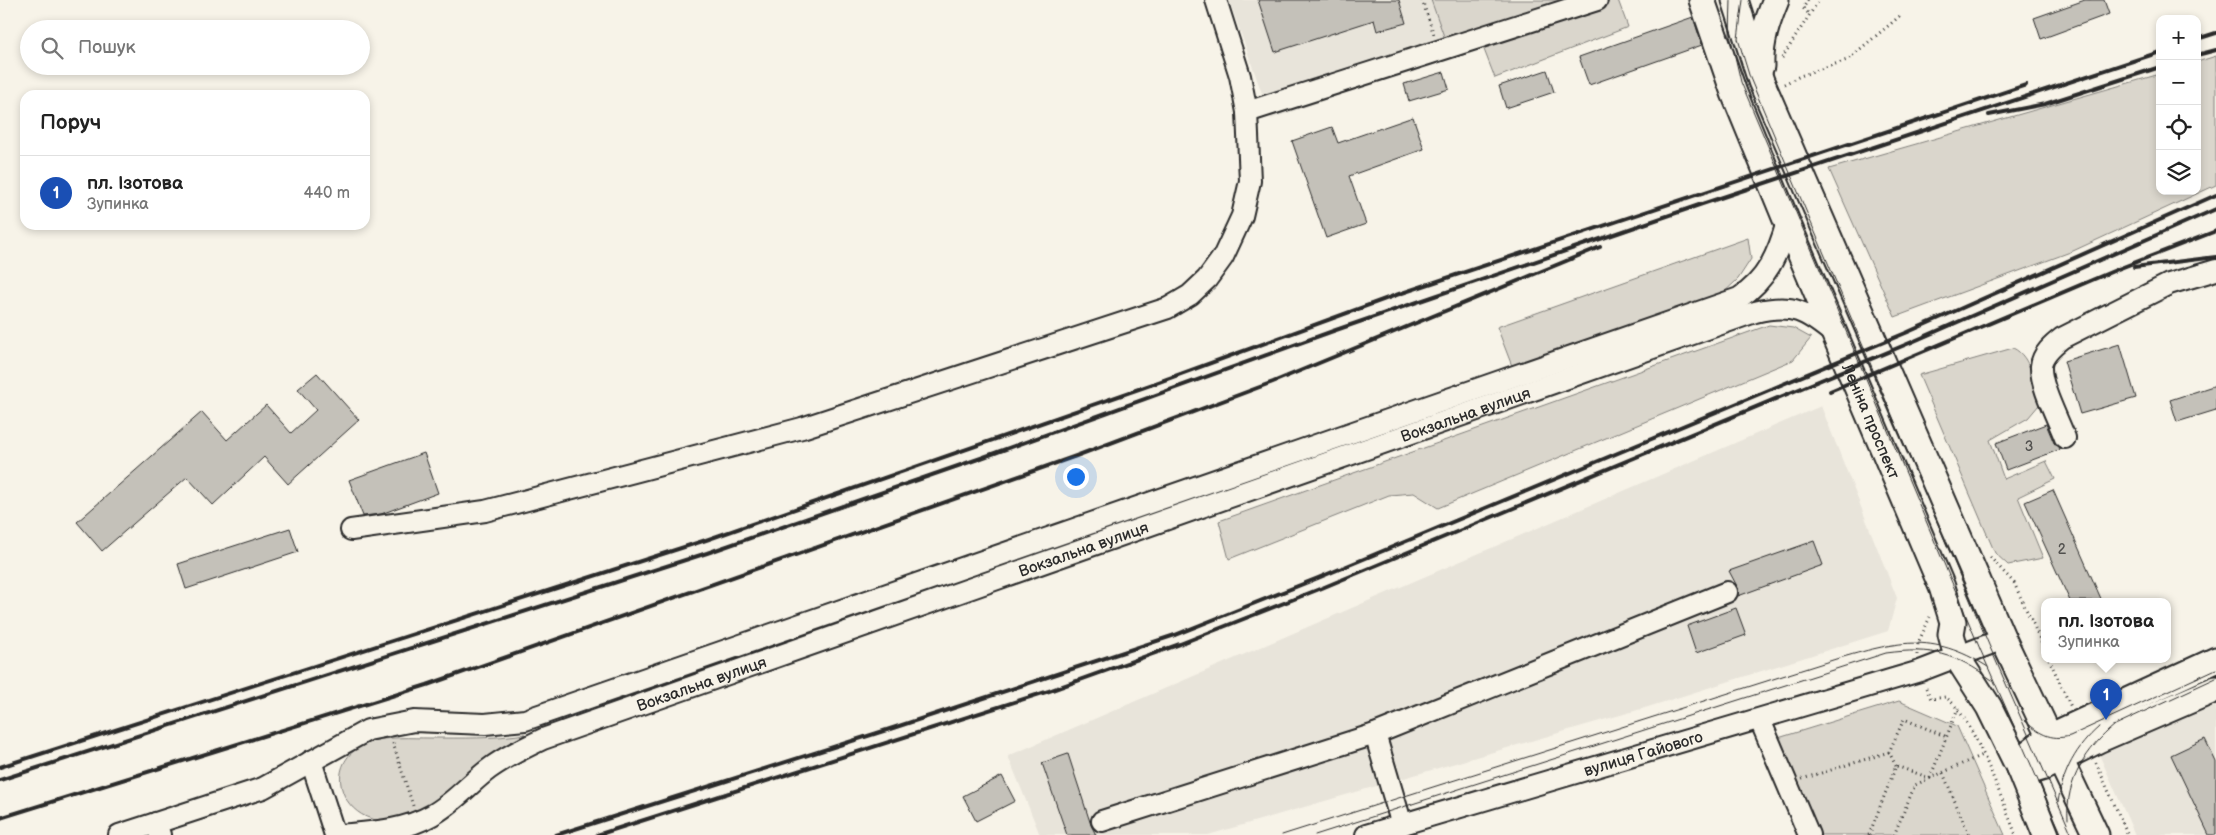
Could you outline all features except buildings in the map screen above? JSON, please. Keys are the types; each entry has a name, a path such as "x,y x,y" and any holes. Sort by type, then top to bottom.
{"main road":[{"name":"Леніна проспект","path":"1735,0 1771,80"},
{"name":"Леніна проспект","path":"1776,0 1766,24 1760,52 2003,639 2096,835"},
{"name":"Леніна проспект","path":"1708,6 1734,93 1942,587 1953,622 1954,646 1989,707 2019,768 2046,835"},
{"path":"2019,768 2034,770 2054,748 2084,734 2216,660"},
{"path":"2084,734 2216,689"}],"street":[{"path":"351,530 485,511 802,428 1168,308 1190,294 1207,279 1223,257 1242,216 1250,181 1247,112 1240,76 1216,0"},
{"path":"1247,112 1597,0"},
{"path":"1694,0 1708,6"},
{"name":"Вокзальна вулиця","path":"119,835 158,829 263,788 368,730 414,721 485,724 525,720 1739,298 1762,279 1780,244 1787,222"},
{"path":"2065,438 2042,379 2041,365 2052,346 2062,338 2169,284 2216,270"},
{"name":"Вокзальна вулиця","path":"311,761 337,835 405,826 418,822 450,804 489,769 516,752 543,739 1755,312 1788,307 1813,317 1836,337"},
{"path":"1102,821 1375,734 1727,592"},
{"path":"1920,671 1954,646 2003,639"},
{"name":"вулиця Гайового","path":"1370,834 1760,720 1920,671 1938,668 1955,672 1989,707"},
{"path":"1760,720 1809,835"},
{"path":"1375,734 1402,825"}],"path":[{"path":"1422,0 1440,50"},
{"path":"1808,0 1803,8 1810,14"},
{"path":"1780,64 1819,0"},
{"path":"1771,80 1781,86 1800,76 1847,60 1900,16"},
{"path":"1988,554 2014,583 2041,641"},
{"path":"1942,587 1916,651 1920,671 1931,699 1944,697 1958,708 1982,755 2016,835"},
{"path":"2051,663 2128,835"},
{"path":"1930,778 1958,708"},
{"path":"1787,783 1889,752 1904,719 1947,737"},
{"path":"387,725 418,822"},
{"path":"1889,752 1896,766 1930,778"},
{"path":"1894,835 1915,785 1982,755"},
{"path":"1869,835 1896,766"},
{"path":"1943,773 1969,835"}],"shaded area":[{"path":"1229,0 1431,0 1451,56 1271,119"},
{"path":"1431,0 1618,0 1628,27 1495,78 1483,47 1451,56"},
{"path":"2216,56 2216,185 2201,192 2201,105 2201,61"},
{"path":"2156,75 2156,195 2194,195 2073,251 1895,317 1829,169"},
{"path":"1748,238 1751,259 1738,279 1717,299 1512,366 1497,327"},
{"path":"1769,325 1793,328 1811,338 1793,360 1438,508 1414,493 1389,495 1229,559 1219,521"},
{"path":"2013,348 2019,352 2028,365 2034,381 2039,405 2028,418 1990,440 2004,479 2046,461 2055,479 2018,497 2043,558 2008,565 1995,553 1919,375"},
{"path":"1821,406 1897,598 1888,631 1648,707 1208,835 1040,835 1008,756"},
{"path":"2216,697 2216,835 2135,835 2098,752"},
{"path":"1899,701 1957,726 2005,835 1816,835 1775,739"},
{"path":"525,734 490,757 426,808 404,819 383,821 365,816 352,807 343,794 341,779 344,764 353,751 370,742 392,738 478,738"}],"tram line":[{"path":"1731,0 1730,35 1741,82 1980,649 2062,835"},
{"path":"1743,0 1738,39 1750,78 1989,645 2072,835"},
{"path":"1282,835 1836,659 1877,648 1913,643 1931,644 1949,648 1988,667"},
{"path":"1315,835 1886,653 1917,651 1942,654 1966,664 1992,680"},
{"path":"2024,720 2034,729 2050,737 2070,736 2216,669"},
{"path":"2068,819 2068,805 2074,779 2087,755 2105,734 2115,725 2216,678"},
{"path":"2058,802 2063,780 2072,760 2077,751 2099,727"}],"railway":[{"path":"2201,38 2216,33"},
{"path":"2201,54 2216,50"},
{"path":"0,780 707,553 981,458 1333,331 1702,204 2156,53"},
{"path":"1989,115 2045,104 2156,68"},
{"path":"0,767 706,540 1156,383 1399,294 2026,85"},
{"path":"556,835 893,728 1175,635 1318,578 1908,332 2216,195"},
{"path":"597,835 1049,691 1180,644 1322,588 1912,342 2216,209"},
{"path":"1830,391 2118,269 2216,231"},
{"path":"0,818 427,685 1076,456 1273,382 1600,247"},
{"path":"2134,267 2216,257"}],"place":[{"name":"пл. Ізотова","path":"2106,720"}]}
